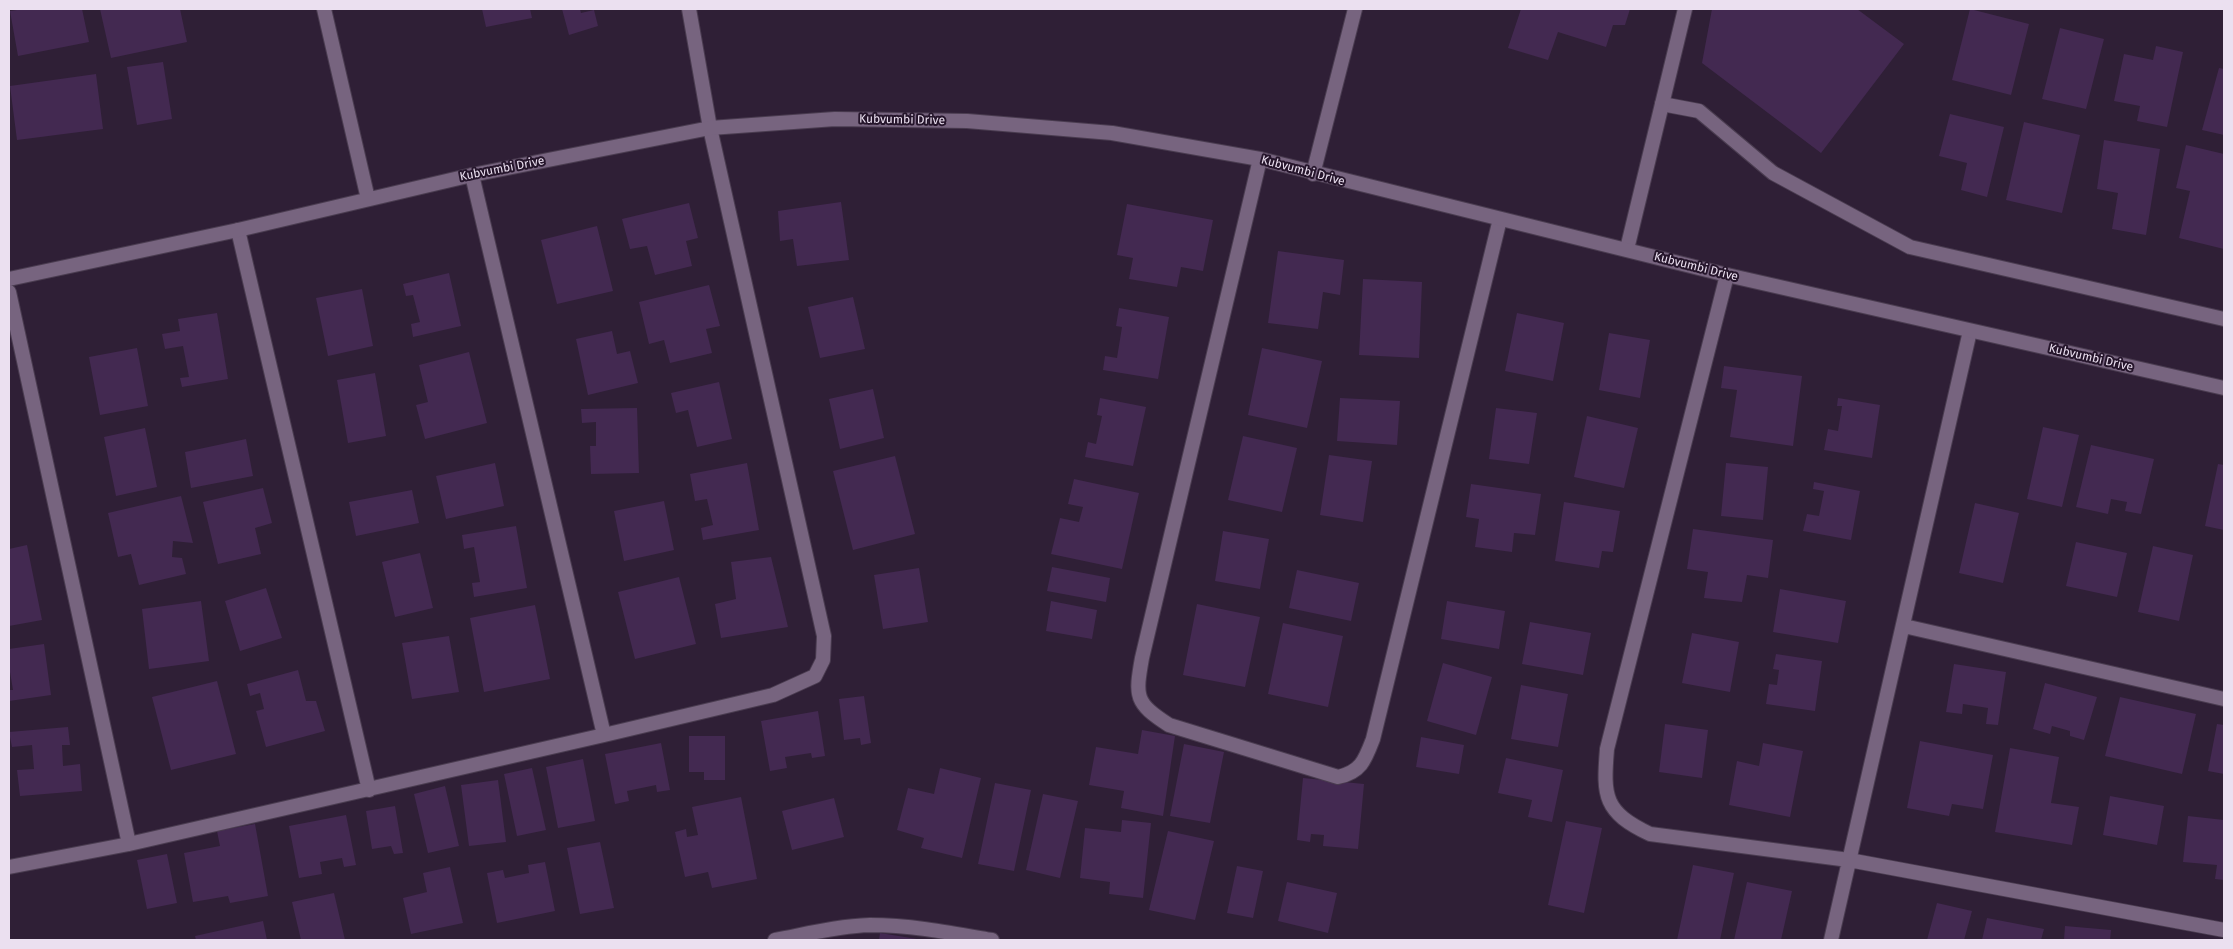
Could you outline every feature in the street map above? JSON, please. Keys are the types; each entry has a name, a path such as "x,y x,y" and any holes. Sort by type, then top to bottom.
{"street":[{"path":"324,9 368,199"},
{"path":"9,868 129,844 369,790 773,695 815,676 823,660 824,636 710,128 689,9"},
{"path":"1313,174 1355,9"},
{"path":"1628,249 1685,9"},
{"path":"1662,104 1699,111 1773,173 1910,247 2224,320"},
{"name":"Kubvumbi Drive","path":"9,278 238,230 472,175 710,128 835,119 967,121 1112,133 1260,159 1313,174 1628,249 1727,275 1970,332 2224,388"},
{"path":"1260,159 1138,681 1141,704 1150,713 1169,725 1338,777 1352,774 1365,758 1373,739 1500,219"},
{"path":"472,175 604,735"},
{"path":"238,230 369,790"},
{"path":"1727,275 1608,749 1605,777 1610,804 1626,823 1650,834 1849,860 2224,930"},
{"path":"9,292 129,844"},
{"path":"1831,940 1970,332"},
{"path":"1904,626 2224,699"},
{"path":"777,940 834,928 870,925 921,928 992,940"}],"building":[{"path":"24,9 82,9 89,42 18,56 10,11"},
{"path":"100,9 180,9 187,42 111,58"},
{"path":"482,9 530,9 532,18 486,27"},
{"path":"562,9 580,9 581,13 594,10 598,26 569,35"},
{"path":"1521,9 1630,9 1625,25 1613,25 1606,47 1558,32 1548,60 1508,48"},
{"path":"1712,9 1857,9 1904,44 1821,153 1702,63"},
{"path":"1970,9 2029,24 2011,95 1952,80"},
{"path":"2060,28 2104,39 2086,109 2042,99"},
{"path":"2156,46 2183,52 2167,127 2137,121 2140,106 2114,101 2124,54 2153,60"},
{"path":"163,62 172,119 137,125 127,67"},
{"path":"2219,68 2224,69 2224,135 2202,130"},
{"path":"96,74 103,129 17,140 10,86"},
{"path":"1950,114 2004,127 1987,197 1961,190 1967,163 1939,156"},
{"path":"2024,122 2080,135 2062,213 2006,200"},
{"path":"2104,140 2160,149 2146,235 2112,229 2118,193 2097,189"},
{"path":"2186,145 2224,154 2224,249 2179,238 2190,191 2176,188"},
{"path":"841,202 849,260 797,266 793,239 780,241 778,211"},
{"path":"689,203 698,238 686,241 692,266 655,275 647,246 630,249 622,219"},
{"path":"1127,204 1213,220 1203,271 1181,267 1177,287 1129,279 1133,258 1117,255"},
{"path":"597,226 613,291 557,304 541,240"},
{"path":"1278,251 1344,260 1340,295 1323,292 1318,329 1268,323"},
{"path":"449,273 461,326 413,337 411,324 420,322 413,295 406,296 403,284"},
{"path":"1363,279 1422,282 1419,358 1359,355"},
{"path":"709,285 720,326 706,329 712,353 670,363 664,340 649,344 639,302"},
{"path":"362,289 373,346 328,356 316,298"},
{"path":"853,297 865,349 820,358 808,307"},
{"path":"1119,308 1169,317 1158,379 1103,370 1105,356 1117,358 1122,327 1116,326"},
{"path":"217,313 228,379 182,387 180,378 189,377 183,346 165,349 162,334 180,331 178,319"},
{"path":"1517,313 1564,323 1553,381 1505,371"},
{"path":"612,331 617,354 630,351 638,383 588,395 576,339"},
{"path":"1609,333 1650,340 1640,398 1599,390"},
{"path":"137,348 148,406 100,415 89,357"},
{"path":"1262,348 1322,361 1307,428 1248,415"},
{"path":"469,352 487,423 425,439 416,405 428,402 419,365"},
{"path":"1724,366 1802,376 1793,446 1730,437 1737,390 1721,388"},
{"path":"375,373 386,436 348,443 337,380"},
{"path":"719,382 732,439 697,447 688,410 676,413 671,393"},
{"path":"873,389 884,438 840,449 829,399"},
{"path":"1100,398 1146,407 1133,466 1085,457 1088,442 1096,444 1102,416 1097,415"},
{"path":"1340,398 1400,401 1397,445 1337,441"},
{"path":"1838,398 1880,405 1872,458 1824,450 1828,429 1838,431 1842,406 1837,406"},
{"path":"637,408 639,473 591,474 590,446 596,446 596,422 582,423 581,409"},
{"path":"1496,408 1537,413 1529,464 1489,459"},
{"path":"1587,416 1638,428 1624,488 1574,477"},
{"path":"2043,427 2079,435 2062,507 2027,499"},
{"path":"145,428 157,487 116,496 104,437"},
{"path":"1243,436 1297,448 1282,512 1228,500"},
{"path":"246,439 253,476 191,488 185,452"},
{"path":"2091,445 2154,459 2141,514 2125,511 2127,502 2111,499 2108,514 2076,507"},
{"path":"1329,455 1372,461 1363,522 1320,515"},
{"path":"895,456 915,534 853,550 833,471"},
{"path":"495,463 504,506 446,519 436,476"},
{"path":"747,463 759,530 703,540 701,528 713,525 707,499 695,501 690,474"},
{"path":"1726,463 1768,467 1763,520 1721,516"},
{"path":"2218,464 2224,465 2224,530 2205,526"},
{"path":"1074,479 1139,493 1122,569 1051,554 1060,518 1079,522 1083,507 1068,504"},
{"path":"1814,482 1860,491 1851,540 1803,531 1807,514 1819,516 1824,491 1813,489"},
{"path":"1471,484 1541,494 1535,535 1514,533 1512,552 1475,547 1479,519 1466,517"},
{"path":"263,488 272,523 255,528 261,554 218,564 203,502"},
{"path":"412,490 419,523 356,536 349,502"},
{"path":"181,496 193,543 173,541 172,557 182,558 186,574 139,585 131,554 118,557 108,513"},
{"path":"664,501 674,550 624,561 614,511"},
{"path":"1564,502 1620,511 1613,552 1602,551 1599,568 1555,561"},
{"path":"1975,503 2019,513 2003,583 1959,573"},
{"path":"516,526 527,588 474,597 472,583 480,582 474,547 464,549 462,535"},
{"path":"1693,529 1773,540 1768,578 1747,575 1742,602 1704,598 1708,572 1687,569"},
{"path":"1223,531 1269,539 1260,589 1215,581"},
{"path":"2076,542 2127,553 2117,597 2066,586"},
{"path":"27,545 42,620 9,626 9,549"},
{"path":"2153,546 2193,555 2179,621 2138,612"},
{"path":"420,553 433,608 395,617 382,562"},
{"path":"771,557 788,627 721,638 715,604 736,599 731,562"},
{"path":"1052,567 1110,578 1106,602 1047,591"},
{"path":"919,568 928,622 883,629 874,575"},
{"path":"1297,570 1359,583 1351,621 1289,608"},
{"path":"679,577 696,644 635,659 618,592"},
{"path":"266,588 282,638 240,651 225,601"},
{"path":"1780,589 1846,601 1838,643 1773,632"},
{"path":"201,601 209,661 149,669 142,609"},
{"path":"1051,601 1097,610 1092,639 1046,631"},
{"path":"1447,601 1505,611 1499,649 1441,639"},
{"path":"1197,604 1260,617 1245,687 1183,675"},
{"path":"535,605 550,679 484,692 470,618"},
{"path":"1530,622 1591,633 1583,675 1522,664"},
{"path":"1283,623 1343,636 1328,707 1268,694"},
{"path":"1692,633 1739,642 1730,692 1682,683"},
{"path":"449,636 459,692 412,699 402,643"},
{"path":"44,644 51,695 9,701 9,690 13,690 9,666 9,649"},
{"path":"1776,654 1822,661 1815,711 1766,704 1769,684 1777,685 1779,670 1773,669"},
{"path":"1443,663 1492,677 1476,735 1427,721"},
{"path":"1954,664 2006,672 1998,725 1986,724 1988,708 1963,704 1962,714 1946,712"},
{"path":"298,670 306,701 316,701 325,731 266,747 256,711 264,709 260,693 250,696 247,684"},
{"path":"217,681 236,754 171,770 152,697"},
{"path":"2045,683 2097,697 2084,740 2070,736 2070,731 2052,726 2050,734 2033,729"},
{"path":"1521,685 1568,694 1558,747 1511,739"},
{"path":"864,696 871,743 861,745 860,738 844,740 839,699"},
{"path":"2120,697 2196,714 2182,774 2105,756"},
{"path":"818,711 825,756 812,758 811,753 785,757 787,768 770,771 761,721"},
{"path":"1665,724 1708,730 1702,778 1659,772"},
{"path":"2217,724 2224,725 2224,774 2208,771"},
{"path":"68,727 70,745 62,745 63,766 80,764 82,791 20,796 17,770 34,769 32,745 12,747 9,732"},
{"path":"1142,730 1175,736 1163,816 1121,808 1124,791 1089,785 1096,747 1138,754"},
{"path":"689,736 725,736 725,780 704,780 704,772 689,772"},
{"path":"1421,737 1464,745 1459,774 1416,767"},
{"path":"1920,741 1993,755 1983,809 1952,804 1949,816 1907,808"},
{"path":"661,743 670,790 657,792 656,785 627,791 629,801 615,804 605,754"},
{"path":"1763,743 1803,751 1790,817 1729,805 1737,761 1759,766"},
{"path":"1184,744 1224,752 1210,823 1170,816"},
{"path":"2010,748 2059,757 2051,803 2079,807 2072,845 1995,832"},
{"path":"1506,758 1563,770 1552,822 1528,817 1532,800 1498,793"},
{"path":"583,759 595,821 558,828 546,767"},
{"path":"532,768 546,830 517,836 504,774"},
{"path":"940,768 981,778 962,858 921,848 924,838 897,830 908,788 934,794"},
{"path":"1303,778 1364,784 1358,849 1323,846 1324,835 1311,834 1310,842 1297,840"},
{"path":"498,780 506,842 469,846 461,785"},
{"path":"995,783 1031,790 1014,871 978,864"},
{"path":"445,786 459,846 428,853 414,794"},
{"path":"1043,794 1078,801 1060,878 1026,870"},
{"path":"2110,796 2164,806 2157,845 2103,835"},
{"path":"741,797 757,879 712,888 708,872 685,877 675,832 686,829 687,837 698,835 692,807"},
{"path":"834,798 844,837 792,850 782,811"},
{"path":"395,806 403,853 394,854 391,846 372,849 366,811"},
{"path":"346,815 356,865 344,867 342,858 320,862 322,874 299,878 289,826"},
{"path":"2188,816 2224,820 2224,880 2215,879 2217,865 2183,862"},
{"path":"1122,820 1151,823 1143,898 1109,894 1110,882 1080,878 1085,828 1121,832"},
{"path":"1566,821 1602,828 1584,913 1548,905"},
{"path":"255,824 268,896 230,903 228,896 193,902 184,853 220,846 217,831"},
{"path":"1168,831 1214,841 1195,920 1149,910"},
{"path":"600,842 614,908 580,914 567,848"},
{"path":"167,854 177,903 147,909 137,860"},
{"path":"545,862 555,911 497,923 487,873 503,870 505,878 529,873 528,865"},
{"path":"1693,865 1734,873 1720,940 1677,940"},
{"path":"1237,866 1263,871 1253,918 1227,913"},
{"path":"450,867 463,923 411,934 403,898 427,892 423,873"},
{"path":"1287,882 1337,893 1328,933 1278,921"},
{"path":"1747,882 1792,891 1781,940 1734,940"},
{"path":"334,893 345,940 301,940 292,902"},
{"path":"1937,903 1972,911 1964,940 1927,940"},
{"path":"1987,918 2044,929 2041,940 1982,940"},
{"path":"263,921 267,940 196,940 195,936"},
{"path":"2065,926 2111,930 2110,940 2064,940"},
{"path":"880,933 917,939 917,940 879,940"}]}
